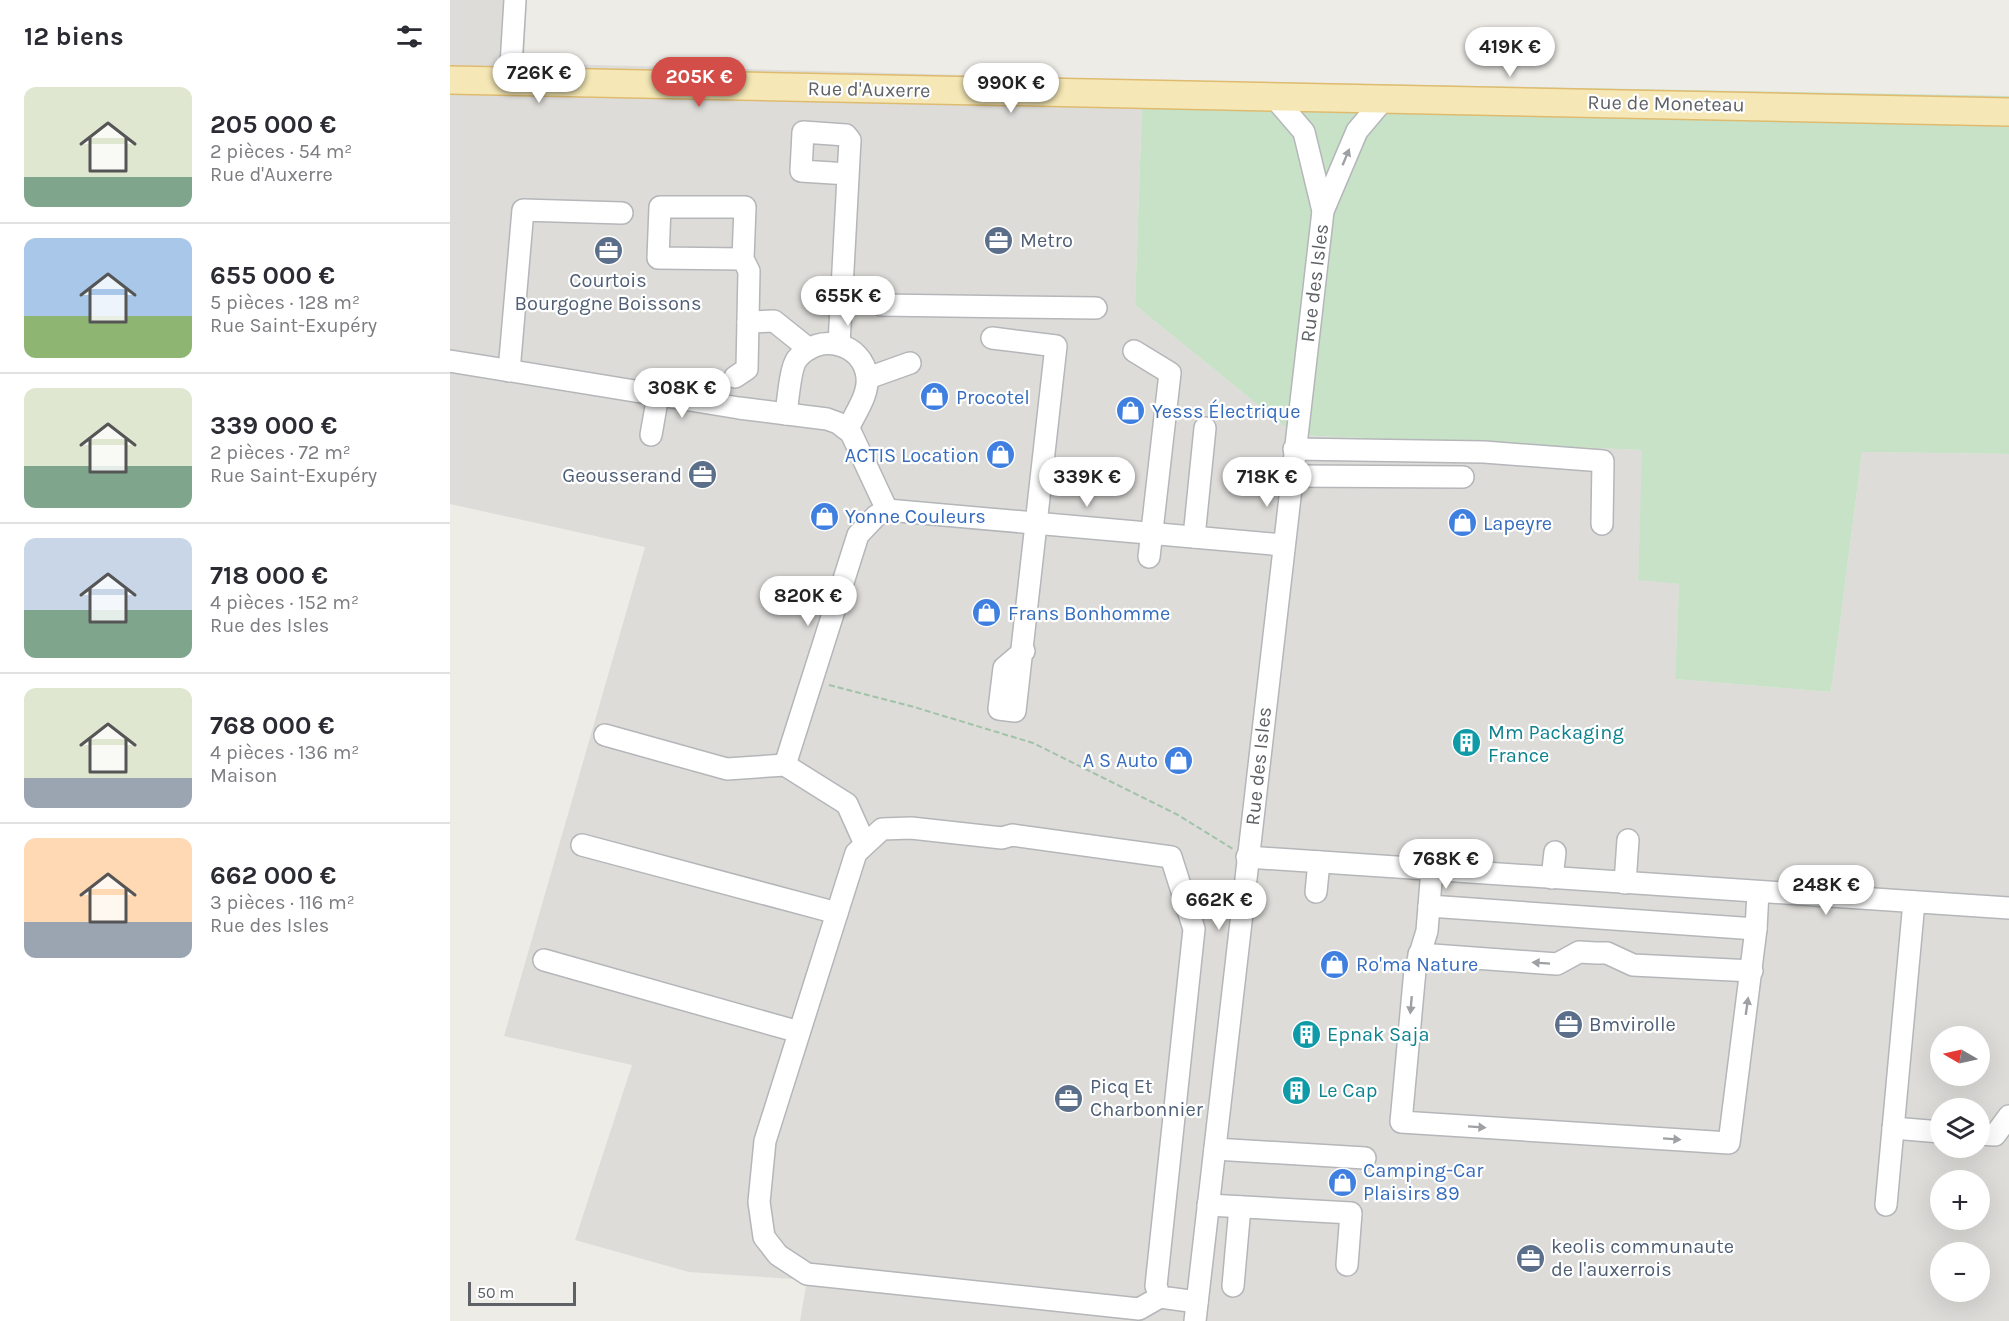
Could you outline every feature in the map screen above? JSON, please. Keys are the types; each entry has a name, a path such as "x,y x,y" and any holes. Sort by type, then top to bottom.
{"main road":[{"name":"Rue d'Auxerre","path":"450,80 1336,98"},
{"name":"Rue de Moneteau","path":"1336,98 2009,112"}],"street":[{"path":"510,81 515,0"},
{"name":"Rue des Isles","path":"1274,98 1304,132 1323,211"},
{"path":"1304,132 1336,98 1357,131"},
{"name":"Rue des Isles","path":"1196,1311 1215,1149 1226,1124 1247,857 1323,211 1357,131 1384,99"},
{"path":"839,344 848,174"},
{"path":"735,377 747,369 749,271 743,259 745,207 660,207 658,258 743,259"},
{"path":"509,371 524,210 622,213"},
{"path":"880,305 1096,308"},
{"path":"748,322 774,321 809,349"},
{"path":"992,339 1056,346 1024,651"},
{"path":"787,404 796,360 809,349 823,344 839,344 859,357 868,378 866,392 850,422 882,513"},
{"path":"1134,351 1170,373 1149,557"},
{"path":"450,361 658,395 787,404 827,419 850,422"},
{"path":"868,378 910,363"},
{"path":"651,435 658,395"},
{"path":"1194,537 1205,428"},
{"path":"1294,449 1484,452 1603,461 1602,524"},
{"path":"1291,476 1463,477"},
{"path":"785,765 858,535 882,513 1036,523 1282,545"},
{"path":"605,735 726,769 785,765 847,804 865,844"},
{"path":"1160,1297 1139,1309 807,1274 778,1255 764,1237 759,1202 765,1141 856,853 882,829 911,828 1002,838 1012,835 1171,857 1194,929 1156,1286 1160,1297 1196,1311"},
{"path":"1625,883 1628,840"},
{"path":"582,845 837,913"},
{"path":"1552,878 1555,852"},
{"path":"1247,857 2009,908"},
{"path":"1316,892 1319,862"},
{"path":"1432,869 1426,931 1414,970 1401,1122 1729,1143 1752,971 1758,892"},
{"path":"1886,1205 1914,902"},
{"path":"1429,906 1756,929"},
{"path":"1419,954 1557,964 1579,952 1596,952 1607,953 1633,965 1752,971"},
{"path":"544,960 799,1032"},
{"path":"1990,1135 1995,1135 2009,1116"},
{"path":"1893,1128 1930,1131"},
{"path":"1215,1149 1365,1158"},
{"path":"1208,1205 1351,1213 1347,1265"},
{"path":"1233,1286 1240,1207"}],"path":[{"path":"812,680 914,706 1033,743 1178,816 1247,857"}],"shaded area":[{"path":"450,0 527,0 524,63 1143,80 1135,305 1295,435 1643,450 1638,579 1679,584 1675,679 1831,692 1862,452 2009,454 2009,1321 800,1321 807,1280 689,1272 575,1240 632,1065 504,1036 645,547 450,504"}],"green space":[{"path":"1143,80 2009,96 2009,454 1862,452 1831,692 1675,679 1679,584 1638,580 1642,450 1295,435 1135,305"}],"place":[{"name":"Metro","path":"999,240"},
{"name":"Courtois Bourgogne Boissons","path":"608,250"},
{"name":"Procotel","path":"935,397"},
{"name":"Yesss Électrique","path":"1131,411"},
{"name":"ACTIS Location","path":"1000,455"},
{"name":"Geousserand","path":"703,475"},
{"name":"Yonne Couleurs","path":"824,516"},
{"name":"Lapeyre","path":"1462,523"},
{"name":"Frans Bonhomme","path":"987,613"},
{"name":"Mm Packaging France","path":"1467,743"},
{"name":"A S Auto","path":"1179,760"},
{"name":"Ro'ma Nature","path":"1335,964"},
{"name":"Bmvirolle","path":"1568,1024"},
{"name":"Epnak Saja","path":"1306,1034"},
{"name":"Le Cap","path":"1297,1090"},
{"name":"Picq Et Charbonnier","path":"1069,1098"},
{"name":"Camping-Car Plaisirs 89","path":"1342,1182"},
{"name":"keolis communaute de l'auxerrois","path":"1530,1258"}]}
